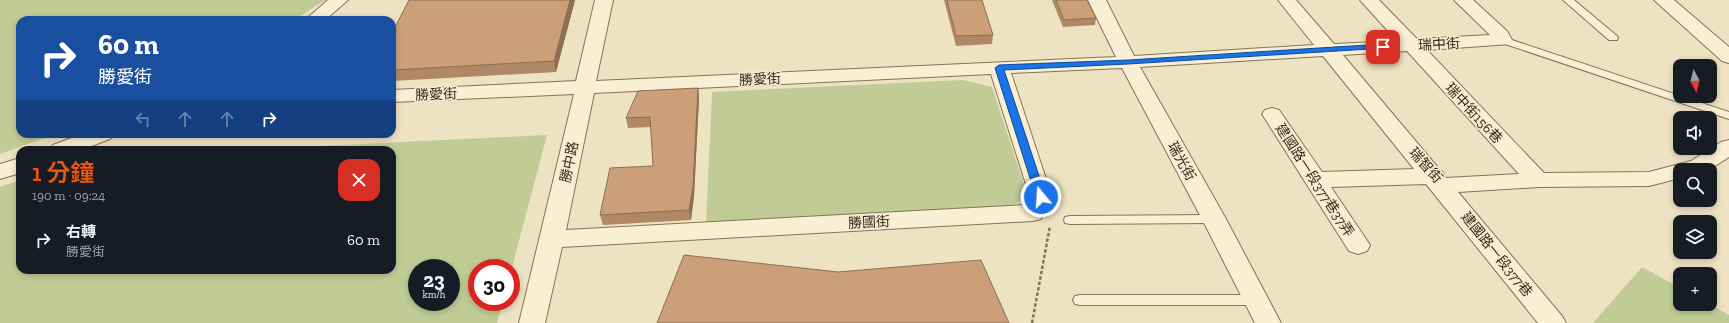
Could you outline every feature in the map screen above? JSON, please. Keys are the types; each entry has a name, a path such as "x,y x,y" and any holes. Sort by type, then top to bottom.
{"street":[{"path":"319,16 339,0"},
{"name":"勝中路","path":"532,323 586,88 604,0"},
{"name":"瑞光街","path":"1097,0 1128,62 1214,219 1268,323"},
{"name":"瑞智街","path":"1287,0 1437,181 1648,179 1673,173"},
{"name":"瑞中街156巷","path":"1368,0 1538,180"},
{"path":"1463,0 1500,35 1503,40"},
{"path":"1663,0 1729,57"},
{"name":"瑞中街","path":"1128,62 1503,40"},
{"name":"勝愛街","path":"396,96 1128,62"},
{"name":"勝國街","path":"552,239 1033,213 1041,197 999,68"},
{"name":"建國路一段377巷37弄","path":"1272,114 1358,245"},
{"path":"71,146 92,138"},
{"path":"1704,163 1729,147"},
{"path":"0,172 16,166"},
{"path":"1315,180 1437,181"},
{"name":"建國路一段377巷","path":"1437,181 1553,323"}],"lane":[{"path":"1568,0 1613,38"},
{"path":"1503,40 1729,116"},
{"path":"1070,220 1214,219"},
{"path":"1080,300 1256,300"}],"path":[{"path":"1032,323 1050,226"}],"green space":[{"path":"0,0 325,0 300,16 16,16 16,138 45,138 22,146 16,146 16,148 0,154"},
{"path":"963,80 992,87 1027,194 1014,206 706,223 712,92"},
{"path":"547,135 514,259 468,259 468,311 500,311 497,323 0,323 0,187 16,181 16,274 396,274 396,146 323,146"},
{"path":"1642,267 1673,284 1673,311 1717,311 1717,308 1729,315 1729,323 1593,323"}],"building":[{"path":"409,0 570,0 554,61 396,70 396,25"},
{"path":"947,0 982,0 993,35 956,36"},
{"path":"1056,0 1087,0 1096,18 1064,20"},
{"path":"698,88 693,186 689,210 600,215 610,168 653,166 650,117 626,118 638,91"},
{"path":"684,255 838,272 981,260 1009,323 657,323"}],"route":[{"path":"1041,197 999,68 1383,47"}]}
